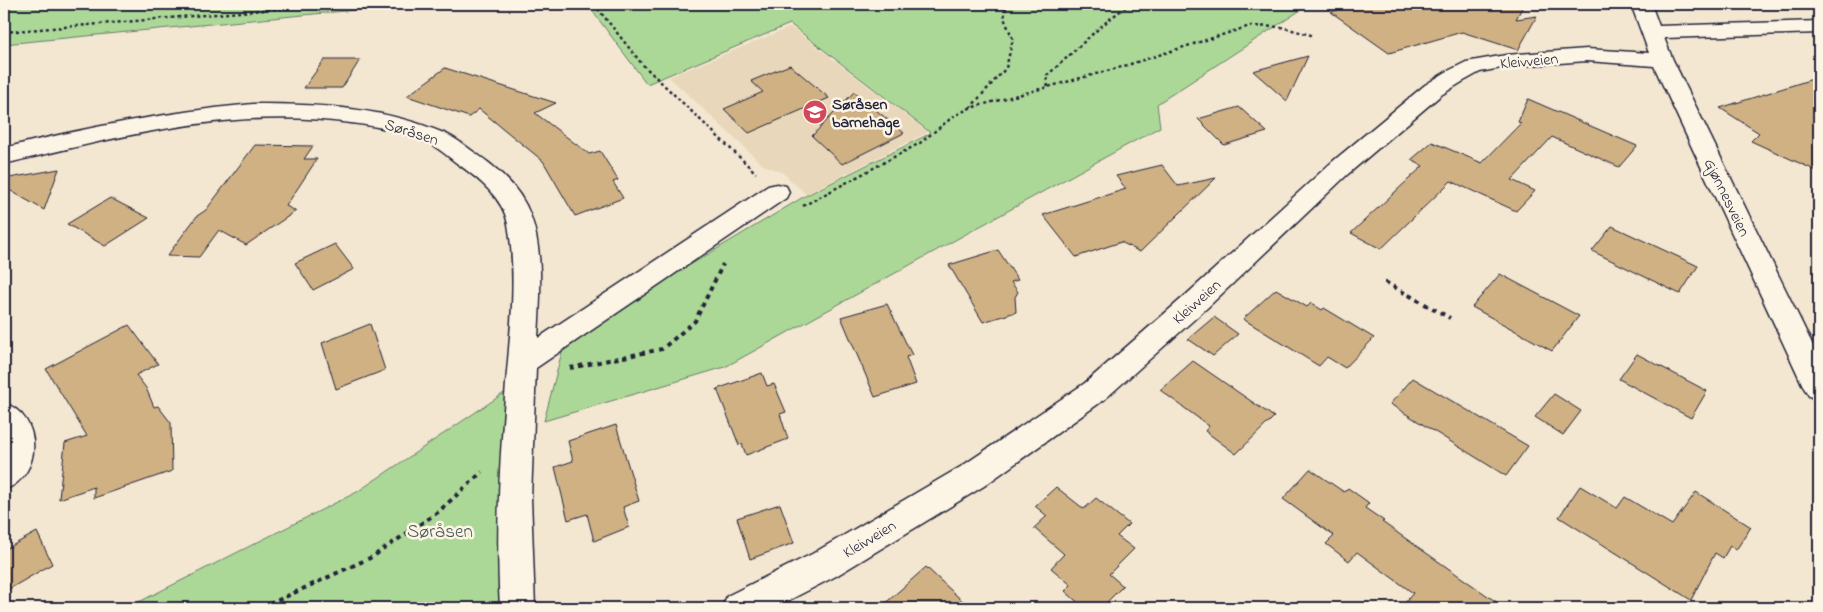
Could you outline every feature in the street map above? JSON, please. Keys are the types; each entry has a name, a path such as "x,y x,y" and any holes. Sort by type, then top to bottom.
{"street":[{"name":"Gjønnesveien","path":"1641,4 1662,60 1819,388"},
{"path":"1650,32 1819,27"},
{"name":"Kleivveien","path":"739,608 824,565 973,476 1095,391 1211,288 1340,168 1432,90 1454,76 1474,67 1506,61 1587,55 1662,60"},
{"name":"Søråsen","path":"4,156 79,135 144,123 199,116 267,112 327,112 368,117 410,128 440,139 472,158 498,184 520,220 525,276 513,559 518,608"},
{"path":"522,363 777,192"},
{"path":"4,415 18,434 19,457 4,476"}],"path":[{"path":"4,32 80,27 138,19 288,8 304,4"},
{"path":"594,4 642,64 777,192"},
{"path":"973,4 1006,8"},
{"path":"970,108 1006,68 1013,39 1004,18 1007,4"},
{"path":"1048,87 1046,76 1079,49 1106,20 1130,4"},
{"path":"802,208 817,197 921,142 956,113 970,108 1118,68 1250,26 1270,24 1290,27 1311,35"},
{"path":"569,368 662,349 696,321 724,264"},
{"path":"1385,282 1450,318"},
{"path":"261,608 372,557 438,512 517,440"}],"shaded area":[{"path":"791,27 928,132 806,194 782,172 763,165 669,77"}],"green space":[{"path":"4,4 417,4 4,44"},
{"path":"587,4 1310,4 1157,104 1160,127 725,367 544,421 565,340 805,196 931,133 790,24 647,84"},
{"name":"Søråsen","path":"519,383 521,608 127,608 357,492"}],"building":[{"path":"1358,4 1524,4 1516,19 1537,16 1518,50 1462,32 1389,53 1331,12"},
{"path":"1308,56 1287,101 1253,71"},
{"path":"324,60 360,60 342,88 304,88"},
{"path":"790,65 829,98 749,133 724,109 763,92 751,81"},
{"path":"445,68 556,103 535,113 589,154 600,151 618,180 613,182 623,198 575,216 543,161 479,109 469,117 407,96"},
{"path":"1819,77 1819,172 1751,141 1759,133 1720,108"},
{"path":"854,92 904,133 842,164 812,136"},
{"path":"1528,99 1637,146 1619,167 1552,137 1512,180 1535,191 1516,211 1451,181 1381,249 1351,233 1423,166 1411,160 1432,142 1482,163 1521,123 1518,122"},
{"path":"1239,107 1267,132 1224,145 1198,119"},
{"path":"255,145 313,146 304,159 317,159 286,206 296,211 246,245 219,230 199,257 167,256 197,216 206,210"},
{"path":"1162,165 1178,186 1216,178 1140,252 1121,242 1076,257 1043,215 1126,189 1116,176"},
{"path":"59,169 44,210 4,187 4,179"},
{"path":"110,198 149,218 105,246 67,224"},
{"path":"1612,226 1698,266 1680,294 1592,251"},
{"path":"335,244 354,269 313,290 295,263"},
{"path":"998,250 1018,280 1011,282 1018,292 1015,297 1016,312 983,322 949,265"},
{"path":"1500,274 1579,316 1552,351 1472,307"},
{"path":"1276,289 1307,307 1311,303 1322,310 1324,308 1374,338 1345,368 1327,357 1319,366 1243,319"},
{"path":"887,304 912,355 906,357 916,384 875,397 841,317"},
{"path":"1214,317 1238,334 1213,356 1188,339"},
{"path":"370,324 385,370 336,389 322,343"},
{"path":"129,325 158,364 136,375 146,388 154,407 158,406 171,423 172,471 94,498 94,487 59,499 65,443 87,436 46,369"},
{"path":"1637,354 1707,391 1691,418 1619,379"},
{"path":"1193,361 1274,417 1236,454 1205,431 1209,426 1160,390"},
{"path":"762,373 767,386 774,384 786,412 780,414 788,439 746,455 742,444 739,445 717,389"},
{"path":"1413,378 1528,446 1506,476 1390,404"},
{"path":"1554,394 1581,411 1563,435 1535,417"},
{"path":"616,425 639,501 623,507 629,527 594,541 587,514 568,520 555,467 573,461 568,441"},
{"path":"1310,469 1344,492 1348,488 1369,503 1365,508 1384,521 1382,522 1505,608 1401,608 1413,593 1357,552 1349,561 1326,544 1334,536 1283,499"},
{"path":"1580,486 1617,508 1625,497 1672,525 1696,492 1751,527 1736,550 1730,546 1723,558 1715,553 1691,600 1559,517"},
{"path":"1056,487 1084,509 1096,498 1129,524 1117,536 1134,549 1109,574 1123,586 1101,608 1084,608 1065,591 1071,585 1051,568 1064,554 1034,528 1047,516 1035,506"},
{"path":"780,504 794,543 750,559 737,518"},
{"path":"37,532 52,564 4,592 4,550"},
{"path":"926,567 970,608 880,608"}],"place":[{"name":"Søråsen barnehage","path":"815,112"}]}
